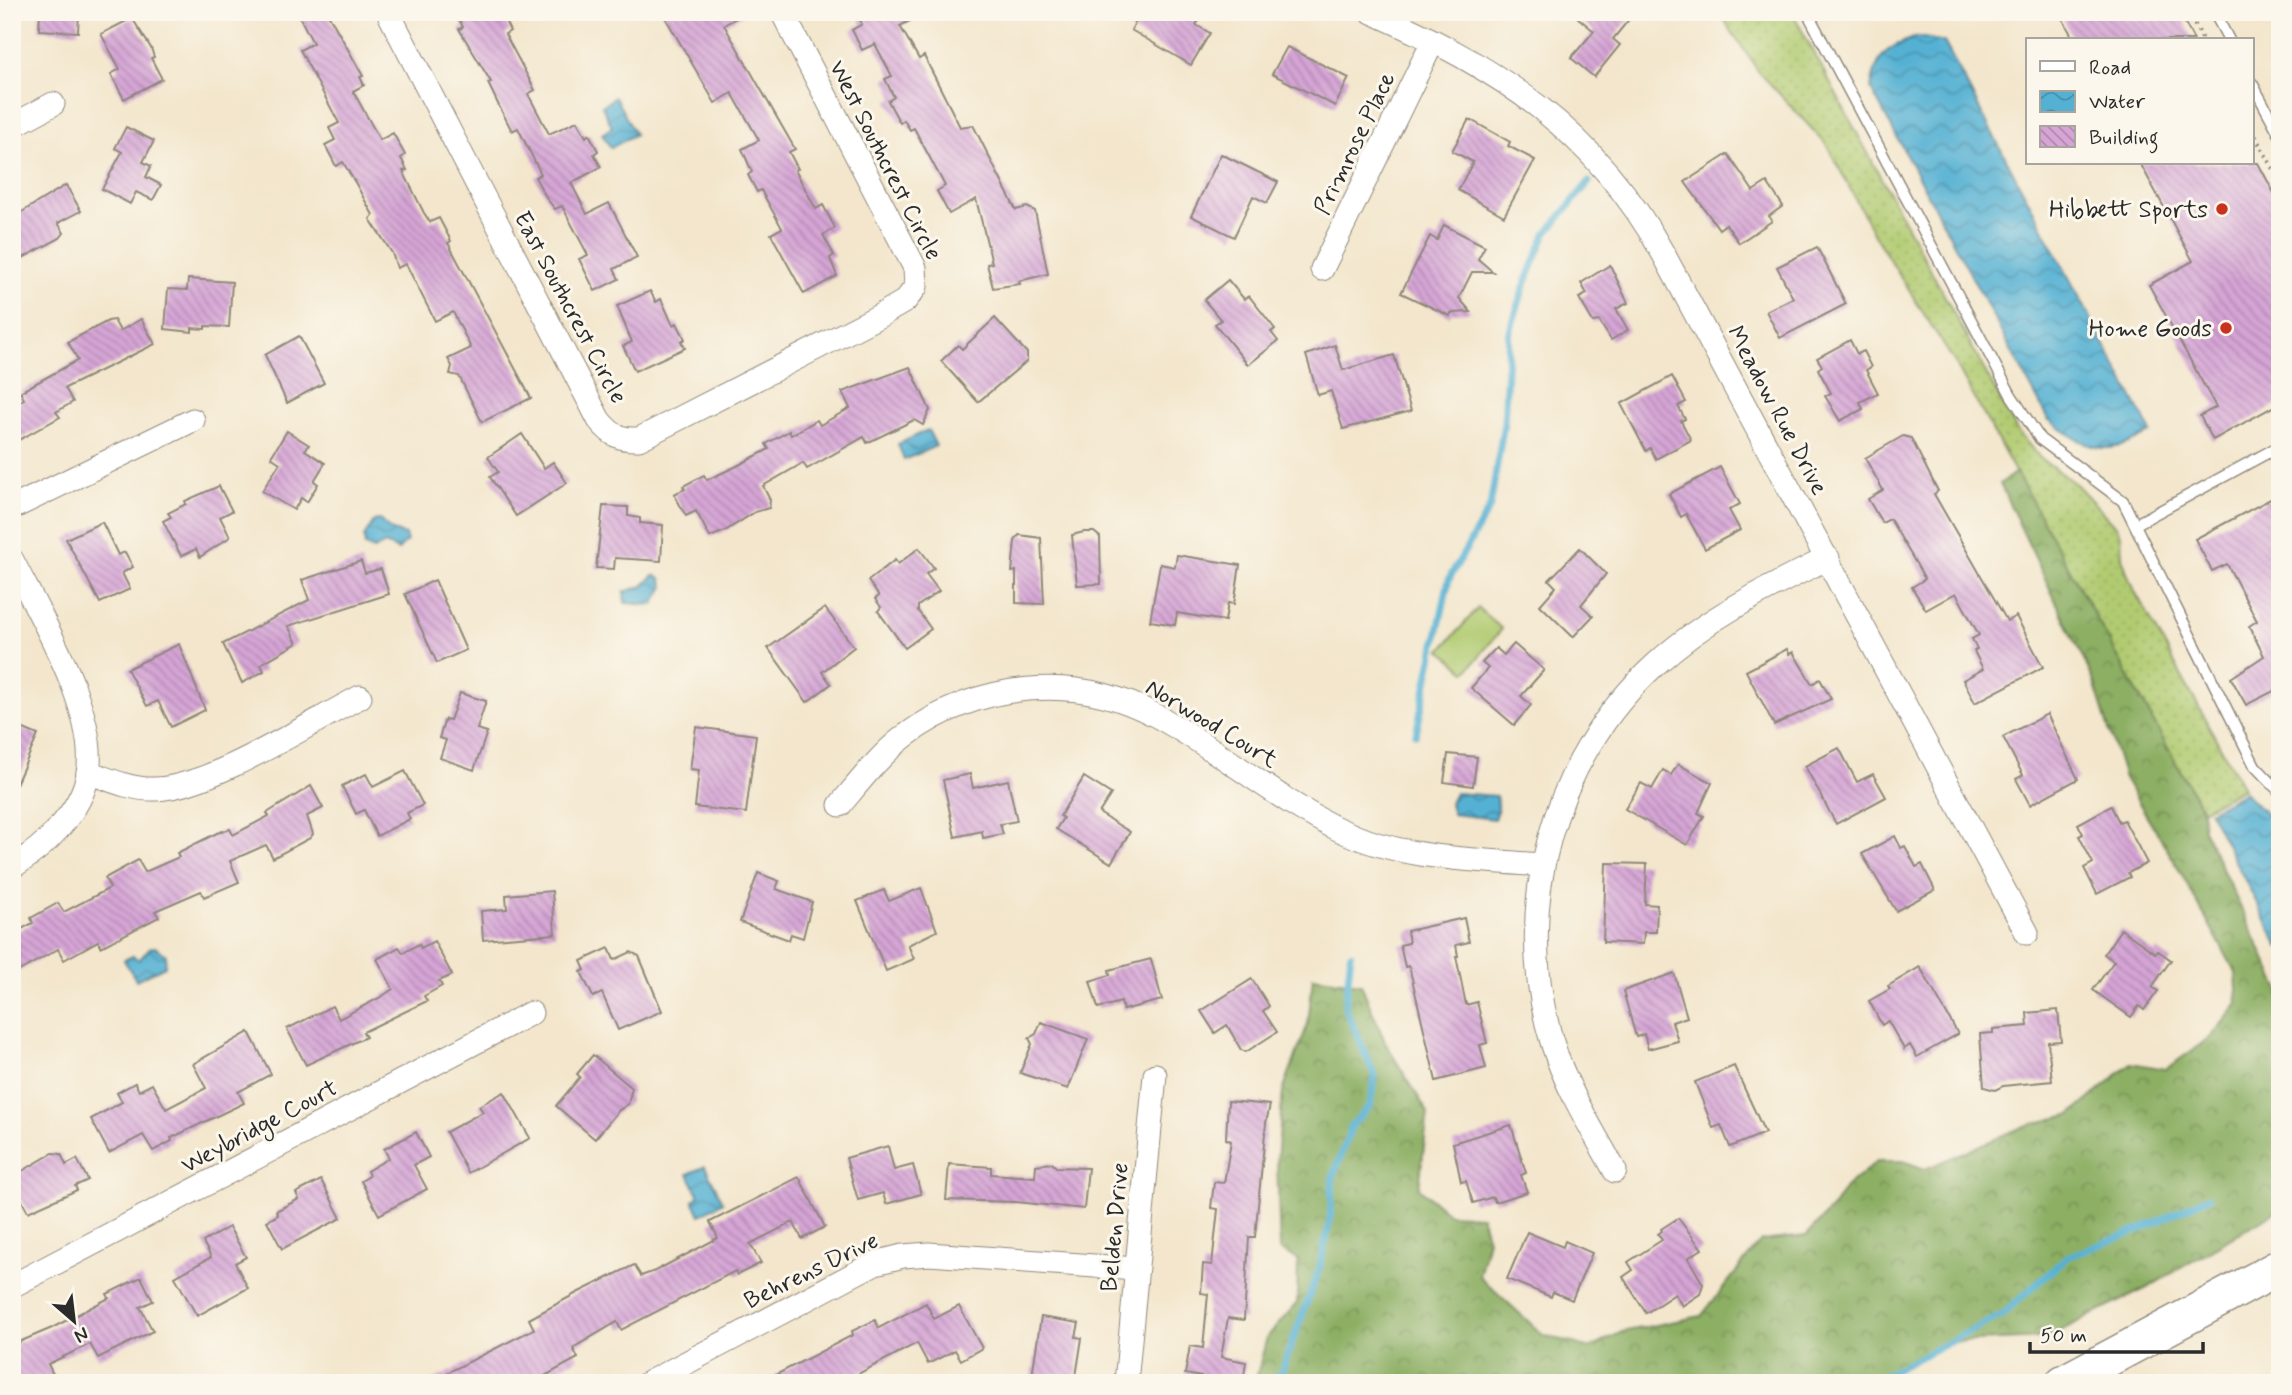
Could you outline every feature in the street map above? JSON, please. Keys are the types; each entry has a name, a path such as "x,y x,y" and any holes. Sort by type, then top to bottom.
{"main road":[{"path":"2063,1383 2280,1267"}],"street":[{"name":"East Southcrest Circle","path":"388,12 599,420 612,435 620,439 639,439 881,314 912,294"},
{"name":"West Southcrest Circle","path":"782,12 915,268 917,282 912,294"},
{"name":"Meadow Rue Drive","path":"1371,12 1483,66 1526,94 1581,143 1623,191 1664,255 2027,933"},
{"name":"Primrose Place","path":"1322,269 1433,41"},
{"path":"12,126 53,104"},
{"path":"12,508 193,420"},
{"path":"1615,1171 1568,1086 1552,1043 1541,997 1535,947 1536,904 1542,865 1561,803 1578,763 1600,726 1626,693 1657,663 1703,627 1763,590 1828,558"},
{"path":"12,560 74,688 84,725 88,772 75,805 54,834 30,856 12,867"},
{"name":"Norwood Court","path":"840,805 880,758 905,736 940,714 978,698 1014,690 1048,687 1087,691 1156,715 1326,823 1374,845 1410,854 1542,865"},
{"path":"88,772 131,787 179,786 218,772 360,696"},
{"name":"Weybridge Court","path":"12,1286 531,1013"},
{"name":"Belden Drive","path":"1126,1383 1155,1075"},
{"name":"Behrens Drive","path":"648,1383 875,1264 903,1256 929,1254 1136,1269"}],"lane":[{"path":"1807,12 2011,396 2040,439 2123,501 2255,766 2280,792"},
{"path":"2214,12 2228,38"},
{"path":"2254,87 2280,135"},
{"path":"2136,524 2280,446"}],"path":[{"path":"2188,12 2202,38"},
{"path":"2254,134 2280,182"}],"green space":[{"path":"1719,12 1792,12 2017,431 2041,459 2077,485 2117,528 2121,535 2122,558 2132,586 2243,788 2202,810 1955,363 1876,238 1827,145 1758,71"},
{"path":"2016,472 2202,810 2203,829 2280,990 2280,1209 2147,1288 2046,1338 1952,1342 1867,1383 1255,1383 1267,1337 1297,1303 1298,1260 1280,1250 1277,1160 1283,1090 1308,1024 1313,977 1361,984 1386,1044 1428,1113 1419,1188 1449,1214 1481,1216 1488,1239 1479,1276 1543,1335 1591,1348 1622,1332 1701,1316 1761,1241 1806,1236 1832,1208 1845,1188 1877,1161 1903,1161 1925,1169 2025,1126 2072,1114 2131,1063 2166,1069 2211,1037 2238,1004 2236,973 2176,864 2124,778 2093,679 2000,484"},
{"path":"1478,608 1502,629 1466,672 1441,650"}],"water":[{"path":"1918,37 1944,42 2151,432 2121,446 2098,447 2075,438 2048,419 1871,89 1876,68 1884,54 1898,44"},
{"path":"615,97 635,134 611,148 602,134 612,127 602,106"},
{"path":"928,430 936,446 904,460 898,444"},
{"path":"380,520 390,530 405,535 407,541 398,550 385,544 374,550 365,546 364,537 374,521"},
{"path":"654,575 661,578 664,587 653,605 625,603 624,592 643,586"},
{"path":"2244,792 2280,828 2280,948 2209,811"},
{"path":"1455,793 1496,796 1498,808 1494,819 1453,814 1450,803"},
{"path":"155,947 166,955 165,966 136,980 124,960 133,956 139,960 150,948"},
{"path":"705,1166 723,1202 700,1215 693,1200 699,1196 688,1174"}],"building":[{"path":"40,12 79,12 78,32 39,30"},
{"path":"297,12 327,12 363,76 360,77 364,85 353,91 380,140 393,133 405,155 401,158 407,170 403,171 424,213 430,222 439,218 451,241 448,243 531,398 482,422 459,376 450,374 452,366 448,359 471,348 453,312 435,321 406,264 397,268 392,253 370,219 373,215 343,162 336,166 325,145 335,140 329,128 339,123 300,50 313,43"},
{"path":"455,12 512,12 506,23 510,31 505,34 535,90 528,94 549,134 577,121 586,137 589,134 598,151 594,154 601,167 571,183 587,214 609,203 637,257 614,269 619,279 595,291 579,259 588,255 562,206 555,209 547,199 535,177 541,174 518,128 512,131 488,83 491,82 459,29 463,27"},
{"path":"662,12 747,12 724,25 795,149 789,152 798,169 795,170 816,209 823,205 835,228 823,235 834,255 830,258 837,276 804,294 771,234 782,228 761,190 757,192 748,175 752,172 742,149 759,140 732,93 715,103"},
{"path":"856,12 927,12 900,26 919,59 924,56 960,127 973,125 1016,210 1027,207 1035,211 1048,274 1019,281 1020,284 993,288 987,264 992,263 976,199 949,214 937,191 945,186 914,128 910,130 904,120 900,123 888,101 894,97 885,79 892,76 875,44 862,50 852,30 862,24"},
{"path":"1141,12 1186,12 1199,20 1196,25 1210,33 1191,65 1131,30"},
{"path":"1571,12 1635,12 1613,39 1620,45 1594,77 1571,58 1594,31"},
{"path":"2059,12 2179,12 2193,38 2073,38"},
{"path":"132,18 151,48 154,57 151,58 162,79 124,99 111,74 120,69 101,34"},
{"path":"1287,47 1349,78 1335,106 1272,74"},
{"path":"1469,119 1510,142 1508,146 1535,160 1504,216 1458,190 1473,162 1452,151"},
{"path":"126,127 154,141 143,162 151,166 146,177 161,185 153,200 136,192 130,204 102,189 122,152 115,148"},
{"path":"1221,154 1278,182 1267,203 1253,196 1234,237 1191,216"},
{"path":"1728,154 1753,191 1767,182 1783,206 1769,216 1772,221 1739,243 1726,224 1719,229 1685,182"},
{"name":"Home Goods","path":"2258,163 2280,204 2280,403 2213,440 2200,416 2216,407 2149,285 2193,261 2141,164"},
{"path":"66,185 81,211 58,223 64,233 60,238 23,258 12,238 12,218"},
{"path":"1444,225 1485,246 1478,259 1493,272 1472,272 1459,298 1471,312 1451,313 1450,316 1401,293 1430,236 1437,240"},
{"path":"1817,247 1846,304 1780,338 1766,311 1793,298 1777,267"},
{"path":"1610,265 1628,303 1616,309 1628,330 1611,340 1599,321 1593,322 1579,298 1587,294 1581,283"},
{"path":"188,279 232,282 229,327 205,326 205,329 192,328 192,332 165,329 168,289 187,290"},
{"path":"1228,280 1244,299 1249,296 1275,329 1271,332 1278,341 1248,365 1215,324 1221,320 1204,300"},
{"path":"650,291 656,302 661,299 673,325 677,323 685,339 681,341 685,348 635,371 623,346 632,342 617,306"},
{"path":"995,318 1027,353 1027,361 978,402 941,361 958,345 962,349"},
{"path":"141,319 155,344 65,388 73,402 56,412 60,417 19,440 12,427 12,406 24,399 20,392 78,360 68,342 108,321 114,320 120,331"},
{"path":"299,336 324,383 287,403 265,355"},
{"path":"1850,340 1857,354 1863,351 1871,367 1866,370 1878,393 1860,402 1863,409 1840,421 1825,396 1831,393 1818,369 1822,366 1817,358"},
{"path":"1335,345 1343,370 1394,355 1411,411 1343,429 1331,391 1318,395 1306,355"},
{"path":"910,367 930,410 923,425 914,420 867,443 864,437 807,469 803,463 763,486 770,500 769,508 755,512 710,537 696,511 686,516 674,494 685,489 683,486 704,475 707,480 737,466 769,449 766,444 789,431 791,435 817,420 820,425 850,408 842,392"},
{"path":"1672,376 1686,402 1678,406 1685,419 1681,421 1691,440 1656,459 1650,448 1646,451 1621,404"},
{"path":"287,431 309,445 305,450 325,463 314,481 318,484 307,502 301,498 294,510 262,491 280,463 271,457"},
{"path":"522,434 544,468 553,462 567,483 516,516 490,477 498,472 488,457"},
{"path":"1903,436 1911,438 1938,491 1934,494 2007,621 2016,616 2043,667 1975,703 1963,680 1983,669 1974,651 1977,649 1972,639 1979,635 1956,593 1926,610 1912,587 1925,579 1890,519 1882,523 1868,499 1883,490 1865,458"},
{"path":"1720,467 1740,504 1729,510 1740,530 1705,549 1686,514 1681,517 1669,494"},
{"path":"219,486 232,511 220,517 230,537 200,557 196,549 181,556 163,521 171,517 168,513 186,504 185,501"},
{"path":"2280,494 2280,688 2246,705 2231,678 2264,656 2249,626 2257,621 2227,564 2212,571 2195,539"},
{"path":"603,506 628,507 628,516 640,518 640,523 663,525 661,561 615,558 614,569 596,568"},
{"path":"102,522 118,555 125,552 133,567 122,573 130,589 100,603 66,539"},
{"path":"1094,532 1100,537 1101,584 1077,585 1072,535"},
{"path":"1019,535 1041,538 1044,604 1016,603 1016,571 1012,572 1015,541"},
{"path":"919,548 934,568 926,574 939,591 918,606 918,611 931,629 905,648 878,611 881,607 875,599 879,596 868,581 895,560 898,564"},
{"path":"1580,548 1606,574 1581,605 1593,616 1573,637 1540,605 1556,587 1549,580"},
{"path":"1177,555 1240,565 1234,604 1228,603 1225,621 1177,613 1175,625 1150,621 1160,564 1175,567"},
{"path":"361,561 365,573 381,569 389,594 288,626 297,643 261,664 264,671 242,683 223,644 309,600 302,580"},
{"path":"435,580 466,650 437,663 405,594"},
{"path":"825,608 854,647 822,672 831,684 807,702 768,648"},
{"path":"179,644 205,710 171,727 158,701 147,706 127,669"},
{"path":"1514,644 1544,670 1521,696 1531,705 1514,725 1471,688 1488,668 1482,663 1496,648 1504,655"},
{"path":"1787,649 1789,654 1793,652 1812,684 1820,679 1831,699 1774,725 1746,671"},
{"path":"460,693 486,701 477,729 487,732 474,770 440,758 446,740 439,738 445,719 450,720"},
{"path":"2047,714 2078,779 2030,805 2016,779 2023,775 2003,737"},
{"path":"12,724 38,735 12,793"},
{"path":"696,727 756,735 746,813 695,807 699,770 690,769"},
{"path":"1839,748 1857,782 1873,774 1886,797 1836,824 1805,766"},
{"path":"1448,754 1477,757 1473,786 1444,782"},
{"path":"1678,764 1712,783 1698,813 1704,816 1687,845 1625,809 1641,783 1652,789 1663,770 1671,775"},
{"path":"405,771 423,805 407,813 410,819 377,836 364,810 356,814 342,786 366,774 373,787"},
{"path":"970,774 973,788 1008,780 1017,821 1000,824 1003,834 983,838 982,831 955,837 943,780"},
{"path":"1084,777 1111,794 1099,813 1130,832 1111,863 1056,829 1063,818 1060,816"},
{"path":"311,786 323,808 307,816 313,834 310,838 273,858 266,845 230,861 239,882 204,897 201,891 155,911 159,917 101,947 98,941 64,960 58,949 12,975 12,934 33,923 31,918 58,903 64,912 110,888 105,878 138,860 145,872 179,857 177,853 217,833 230,829 233,835 269,816 267,813"},
{"path":"2111,806 2119,822 2124,820 2147,863 2128,873 2130,877 2097,894 2084,868 2093,863 2079,836 2083,834 2078,824"},
{"path":"1895,836 1901,848 1905,846 1916,867 1922,864 1935,890 1896,911 1862,854"},
{"path":"1606,863 1647,864 1645,904 1657,905 1656,932 1644,932 1643,944 1603,942"},
{"path":"758,873 779,881 776,889 812,902 803,938 791,934 789,940 740,922"},
{"path":"921,888 937,931 908,945 914,959 886,971 857,901 884,890 889,901"},
{"path":"552,891 555,934 483,940 481,911 507,909 506,895"},
{"path":"1464,918 1469,942 1456,945 1456,956 1466,1005 1477,1002 1487,1043 1480,1045 1486,1068 1436,1081 1409,966 1405,967 1400,945 1409,943 1407,931"},
{"path":"2121,929 2155,953 2157,950 2171,960 2152,987 2158,991 2144,1010 2139,1006 2131,1017 2093,990 2114,961 2104,954"},
{"path":"434,941 452,975 439,981 442,986 424,996 427,1001 363,1032 366,1037 306,1065 287,1029 332,1006 339,1019 381,997 393,989 377,959 399,947 403,953 419,944 421,948"},
{"path":"609,948 614,960 631,952 639,956 662,1011 618,1030 602,993 593,997 581,972 585,970 581,961"},
{"path":"1151,959 1162,1000 1123,1010 1121,1002 1098,1008 1090,981 1110,975 1109,970"},
{"path":"1920,967 1958,1034 1917,1057 1910,1045 1904,1049 1888,1021 1882,1025 1869,1001"},
{"path":"1674,973 1687,1017 1672,1022 1678,1041 1648,1049 1644,1034 1636,1037 1623,991"},
{"path":"1252,979 1269,1006 1263,1011 1277,1032 1246,1052 1241,1050 1227,1025 1215,1033 1201,1011"},
{"path":"2058,1010 2061,1041 2048,1042 2052,1081 2003,1086 1995,1090 1984,1087 1980,1034 1993,1033 1993,1029 2028,1026 2027,1013"},
{"path":"1041,1022 1088,1039 1068,1089 1020,1073 1032,1044 1029,1038 1036,1034"},
{"path":"249,1032 271,1074 238,1092 244,1103 171,1138 172,1141 153,1151 143,1135 109,1153 91,1119 122,1102 117,1093 135,1083 139,1091 152,1084 166,1109 206,1088 193,1064"},
{"path":"593,1055 632,1088 628,1104 618,1111 595,1139 556,1106 580,1077 577,1074"},
{"path":"1734,1066 1765,1133 1730,1147 1721,1125 1713,1128 1695,1082"},
{"path":"504,1092 530,1138 468,1173 446,1132 483,1112 479,1106"},
{"path":"1228,1101 1270,1105 1255,1237 1249,1237 1244,1320 1228,1318 1221,1357 1246,1362 1243,1383 1201,1383 1202,1377 1185,1374 1190,1346 1203,1348 1208,1294 1201,1293 1203,1264 1212,1265 1218,1209 1211,1208 1214,1182 1224,1183 1231,1141 1226,1139"},
{"path":"1511,1125 1526,1173 1521,1175 1527,1192 1495,1202 1493,1197 1473,1203 1466,1181 1461,1182 1453,1143"},
{"path":"416,1132 429,1157 414,1165 427,1189 379,1215 361,1181 369,1176 367,1171 389,1158 384,1149"},
{"path":"888,1146 894,1170 913,1165 921,1194 886,1204 883,1193 858,1200 846,1158"},
{"path":"53,1153 61,1154 66,1165 77,1159 88,1180 75,1186 77,1190 28,1212 12,1183 12,1177"},
{"path":"1052,1163 1056,1167 1088,1168 1084,1209 1016,1202 946,1200 949,1164 991,1167 991,1174 1035,1177 1036,1165"},
{"path":"799,1177 825,1227 802,1239 793,1222 750,1244 761,1263 737,1275 735,1271 621,1330 617,1322 573,1348 578,1358 532,1383 427,1383 534,1329 529,1319 577,1293 634,1265 641,1276 655,1271 718,1238 710,1222"},
{"path":"321,1180 341,1218 282,1249 267,1221 278,1215 276,1211 299,1199 296,1193"},
{"path":"1678,1218 1702,1249 1688,1258 1703,1284 1700,1294 1682,1306 1675,1294 1646,1313 1623,1277 1633,1270 1628,1262 1662,1240 1658,1234 1661,1229"},
{"path":"229,1227 246,1257 235,1263 248,1288 197,1316 175,1277 211,1257 203,1242"},
{"path":"1527,1232 1563,1247 1565,1241 1592,1253 1572,1300 1553,1292 1551,1297 1507,1279"},
{"path":"141,1277 153,1301 140,1307 153,1331 98,1358 90,1344 48,1364 57,1383 12,1383 12,1345 52,1328 109,1298 107,1294"},
{"path":"926,1303 934,1319 959,1306 982,1348 961,1360 955,1350 928,1364 917,1343 841,1383 760,1383 853,1335 852,1331 875,1320 879,1328"},
{"path":"1041,1317 1079,1323 1076,1337 1082,1338 1075,1383 1032,1376"}],"waterway":[{"path":"1416,734 1449,579 1490,507 1504,423 1509,335 1524,287 1546,234 1589,182"},
{"path":"1273,1383 1282,1370 1319,1270 1330,1221 1333,1177 1352,1125 1370,1106 1375,1076 1345,1007 1351,954"},
{"path":"1869,1383 2002,1315 2067,1257 2144,1228 2209,1197"}],"place":[{"name":"Hibbett Sports","path":"2222,209"},
{"name":"Home Goods","path":"2226,328"}]}
